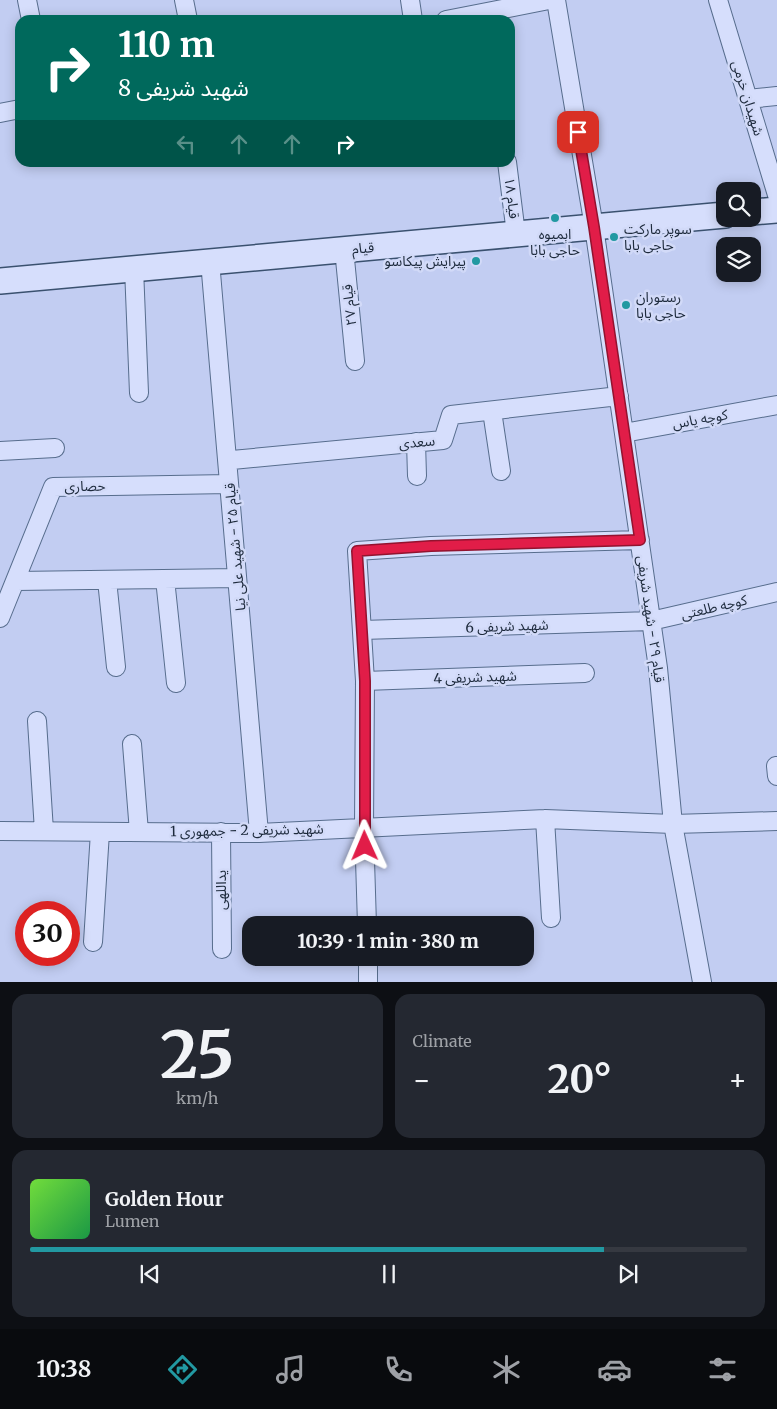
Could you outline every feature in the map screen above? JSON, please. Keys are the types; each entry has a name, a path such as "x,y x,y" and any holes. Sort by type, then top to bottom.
{"main road":[{"path":"761,211 777,210"},
{"name":"قیام","path":"0,281 716,216"}],"street":[{"path":"27,0 30,15"},
{"path":"184,0 187,15"},
{"path":"410,0 412,15"},
{"path":"472,15 549,0"},
{"name":"قیام ۲۹ - شهید شریفی","path":"556,0 594,227 640,540 658,668 673,824 702,982"},
{"name":"شهیدان خرمی","path":"718,0 777,195"},
{"path":"748,99 777,96"},
{"path":"0,113 15,110"},
{"name":"قیام ۱۸","path":"508,167 516,234"},
{"name":"قیام ۲۷","path":"344,250 355,361"},
{"name":"قیام ۲۵ - شهید علی نیا","path":"210,261 259,833"},
{"path":"134,268 140,392"},
{"name":"سعدی","path":"227,459 443,440 451,416 618,396"},
{"name":"کوچه یاس","path":"624,433 777,405"},
{"path":"492,411 501,471"},
{"path":"416,442 417,476"},
{"path":"0,450 55,448"},
{"name":"حصاری","path":"0,618 53,487 229,484"},
{"path":"367,916 364,827 365,681 357,551 431,546 640,540"},
{"path":"16,581 237,578"},
{"path":"165,579 176,683"},
{"path":"107,580 116,666"},
{"name":"کوچه طلعتی","path":"651,621 777,592"},
{"name":"شهید شریفی 6","path":"362,630 651,621"},
{"name":"شهید شریفی 4","path":"365,681 585,672"},
{"path":"37,721 44,831"},
{"path":"132,744 139,832"},
{"path":"545,819 551,918"},
{"name":"شهید شریفی 2 - جمهوری 1","path":"0,831 259,833 545,819 673,824 777,822"},
{"path":"93,942 100,832"},
{"name":"یداللهی","path":"221,832 222,948"}],"place":[{"name":"ابمیوه حاجی بابا","path":"555,218"},
{"name":"سوپر مارکت حاجی بابا","path":"614,237"},
{"name":"پیرایش پیکاسو","path":"476,261"},
{"name":"رستوران حاجی بابا","path":"626,305"}],"route":[{"path":"365,846 365,681 357,551 431,546 640,540 594,227 578,132"}]}
